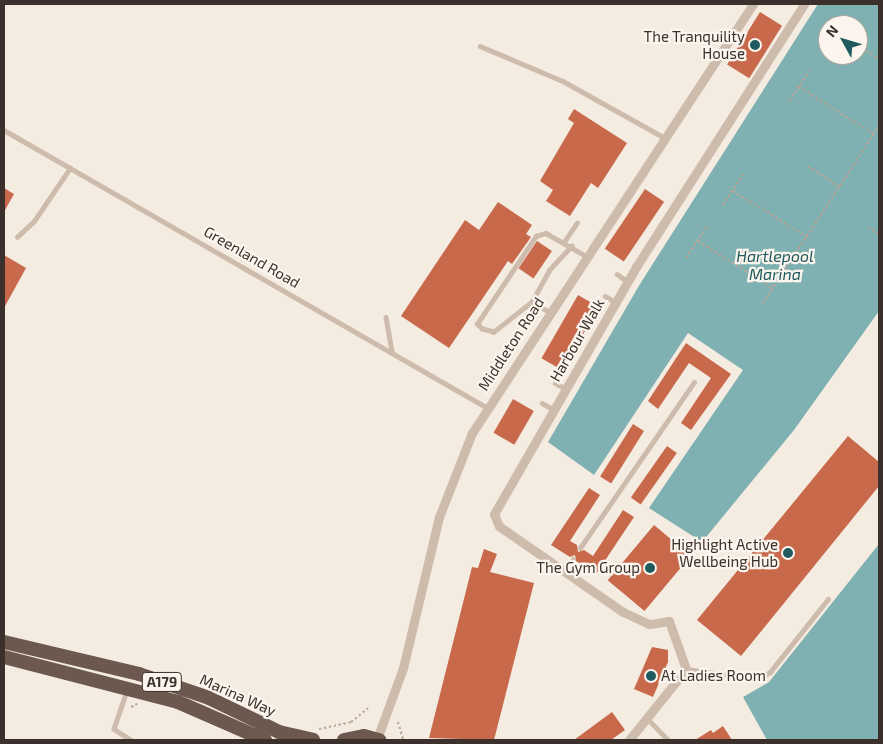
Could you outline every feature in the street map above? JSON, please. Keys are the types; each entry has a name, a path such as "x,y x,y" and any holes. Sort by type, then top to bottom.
{"highway":[{"name":"Marina Way","path":"4,642 139,674 209,698 279,732 315,735"},
{"name":"Marina Way","path":"4,657 128,687 178,702 265,740"},
{"path":"344,740 364,736 378,740"}],"street":[{"name":"Middleton Road","path":"378,740 403,668 439,517 453,476 486,407 753,4"},
{"name":"Harbour Walk","path":"686,669 669,620 642,623 499,526 494,514 552,409 627,281 804,4"},
{"path":"629,740 686,669"}],"lane":[{"path":"480,46 563,81 665,138"},
{"name":"Greenland Road","path":"4,130 392,351 486,407"},
{"path":"17,237 34,221 70,168"},
{"path":"564,242 578,223"},
{"path":"571,246 549,270 531,303 494,332 482,329 477,324 536,236 546,233 571,246 586,256"},
{"path":"617,274 627,281"},
{"path":"605,296 615,302"},
{"path":"531,303 549,312"},
{"path":"386,317 392,351"},
{"path":"580,548 694,382"},
{"path":"555,383 565,388"},
{"path":"542,403 552,409"},
{"path":"565,570 573,559"},
{"path":"686,669 759,679 770,672 828,599"},
{"path":"128,687 114,729 131,740"},
{"path":"647,718 668,740"}],"path":[{"path":"868,52 879,59"},
{"path":"789,101 809,71"},
{"path":"799,87 874,134"},
{"path":"763,303 879,126"},
{"path":"808,166 839,187"},
{"path":"723,205 743,174"},
{"path":"733,191 806,237"},
{"path":"686,258 708,225"},
{"path":"868,227 879,233"},
{"path":"698,240 773,288"},
{"path":"315,735 351,722 368,708"},
{"path":"398,722 403,740"}],"water":[{"name":"Hartlepool Marina","path":"818,4 879,4 879,311 794,430 702,542 649,508 743,370 688,333 594,475 548,442 640,284"},
{"path":"879,544 879,740 767,740 743,697 769,682"}],"building":[{"name":"The Tranquility House","path":"760,12 782,26 749,78 727,65"},
{"path":"574,109 627,143 598,188 591,183 570,216 546,201 553,190 540,181 574,123 568,119"},
{"path":"4,188 14,194 4,212"},
{"path":"645,189 664,202 624,262 605,249"},
{"path":"498,202 532,225 526,234 531,237 512,264 508,261 449,348 401,316 465,220 479,230"},
{"path":"537,241 552,251 533,278 519,268"},
{"path":"4,255 26,268 4,308"},
{"path":"578,295 599,307 562,370 542,358"},
{"path":"686,343 731,374 691,430 681,423 711,378 689,363 658,409 648,401"},
{"path":"513,399 534,411 514,445 494,433"},
{"path":"633,424 644,431 611,483 600,477"},
{"name":"Highlight Active Wellbeing Hub","path":"848,436 879,462 879,486 741,656 697,620"},
{"path":"667,446 677,453 641,504 631,498"},
{"path":"589,488 600,495 570,541 577,545 578,552 584,550 593,556 623,510 634,517 596,574 576,561 575,555 570,557 551,545"},
{"name":"The Gym Group","path":"654,525 691,556 644,611 608,580"},
{"path":"484,549 497,554 490,572 534,583 494,740 429,738 472,567 478,568"},
{"name":"At Ladies Room","path":"652,647 668,650 668,662 653,697 634,689"},
{"path":"612,712 625,730 611,740 574,740"},
{"path":"723,726 732,740 695,740 711,730 713,733"}],"place":[{"name":"The Tranquility House","path":"755,45"},
{"name":"Highlight Active Wellbeing Hub","path":"788,553"},
{"name":"The Gym Group","path":"650,568"},
{"name":"At Ladies Room","path":"651,676"}]}
